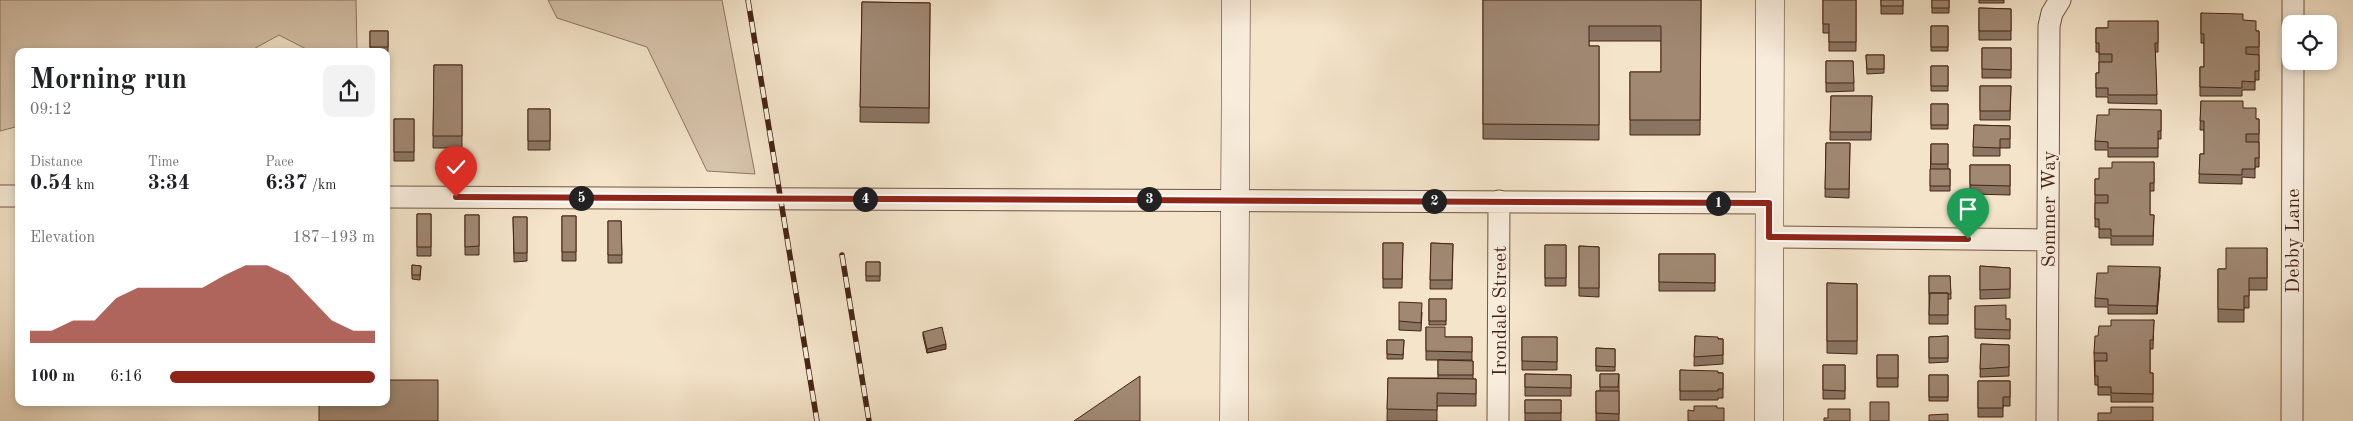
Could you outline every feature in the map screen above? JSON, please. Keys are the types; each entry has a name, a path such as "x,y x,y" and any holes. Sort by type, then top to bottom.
{"main road":[{"path":"1234,421 1236,0"},
{"path":"1768,421 1770,0"}],"street":[{"name":"Sommer Way","path":"2047,421 2050,26 2052,13 2060,0"},
{"path":"2293,0 2293,15"},
{"name":"Debby Lane","path":"2292,421 2293,70"},
{"path":"0,196 15,196"},
{"path":"390,197 1769,203"},
{"name":"Irondale Street","path":"1498,421 1499,201"},
{"path":"1769,237 2048,240"}],"shaded area":[{"path":"0,0 356,0 357,48 304,48 279,35 255,48 15,48 15,127 0,131"},
{"path":"548,0 722,0 755,174 707,171 647,47 557,18"}],"building":[{"path":"1483,0 1701,0 1700,120 1630,120 1630,72 1661,72 1661,26 1589,26 1589,46 1599,46 1599,125 1483,124"},
{"path":"1823,0 1856,0 1856,42 1829,42 1829,24 1823,24"},
{"path":"1881,0 1903,0 1903,6 1881,6"},
{"path":"1932,0 1949,0 1949,8 1932,8"},
{"path":"862,2 930,3 929,108 860,107"},
{"path":"1979,8 2011,9 2011,31 1979,31"},
{"path":"2201,13 2243,14 2243,20 2256,21 2256,31 2259,31 2259,47 2246,47 2246,54 2259,55 2259,71 2255,71 2255,82 2242,81 2242,88 2200,87 2200,67 2204,67 2204,34 2201,34"},
{"path":"2108,21 2158,21 2158,43 2155,43 2157,95 2108,95 2108,88 2096,88 2096,73 2099,73 2099,62 2112,62 2112,54 2099,54 2099,43 2096,43 2096,28 2108,28"},
{"path":"1931,26 1948,26 1948,47 1931,47"},
{"path":"370,31 388,31 388,47 370,47"},
{"path":"1982,48 2011,48 2011,70 1982,69"},
{"path":"1866,55 1884,55 1884,69 1867,69"},
{"path":"1826,61 1853,61 1854,83 1826,83"},
{"path":"434,65 462,65 462,136 433,136"},
{"path":"1931,66 1948,66 1948,86 1931,86"},
{"path":"1980,86 2011,86 2010,111 1980,111"},
{"path":"1831,96 1872,96 1871,132 1830,132"},
{"path":"2201,101 2243,101 2243,108 2256,108 2256,119 2259,119 2259,134 2246,134 2246,142 2259,142 2259,158 2255,158 2255,169 2242,169 2242,175 2199,174 2200,154 2204,154 2204,121 2200,121"},
{"path":"1931,104 1948,104 1948,125 1931,125"},
{"path":"528,109 550,109 550,141 528,141"},
{"path":"2109,109 2161,110 2161,131 2158,131 2158,148 2108,148 2108,142 2095,141 2097,115 2109,115"},
{"path":"394,119 414,119 414,152 394,152"},
{"path":"1974,125 2010,126 2010,139 2000,139 2000,148 1973,147"},
{"path":"1826,143 1850,143 1849,189 1825,189"},
{"path":"1931,144 1948,144 1948,164 1931,164"},
{"path":"2112,162 2154,162 2154,183 2150,183 2150,215 2154,215 2153,236 2111,236 2111,229 2099,229 2099,219 2095,219 2095,203 2108,203 2108,195 2095,195 2095,179 2099,179 2099,168 2112,168"},
{"path":"1970,165 2010,165 2010,186 1970,185"},
{"path":"1930,169 1950,169 1950,186 1930,186"},
{"path":"417,214 431,214 431,247 417,247"},
{"path":"465,215 479,215 479,246 465,247"},
{"path":"562,216 576,216 576,252 562,252"},
{"path":"513,217 527,217 527,253 514,253"},
{"path":"608,221 621,221 622,255 608,255"},
{"path":"1383,243 1403,243 1402,279 1383,279"},
{"path":"1431,243 1453,244 1452,280 1430,280"},
{"path":"1545,245 1566,245 1566,278 1545,278"},
{"path":"1579,246 1599,247 1599,288 1579,288"},
{"path":"2226,248 2267,248 2267,278 2249,278 2249,296 2244,296 2244,310 2218,309 2218,269 2226,269"},
{"path":"1659,254 1715,254 1715,283 1659,282"},
{"path":"866,262 880,262 880,276 866,276"},
{"path":"412,265 421,266 420,275 412,275"},
{"path":"1980,266 2010,268 2010,289 1980,290"},
{"path":"2108,266 2160,267 2157,306 2108,305 2108,299 2095,298 2097,273 2108,273"},
{"path":"1929,276 1950,276 1951,294 1929,294"},
{"path":"1827,283 1857,284 1857,341 1827,341"},
{"path":"1930,293 1948,293 1948,315 1929,315"},
{"path":"1429,299 1446,299 1446,321 1429,321"},
{"path":"1399,302 1422,303 1421,323 1399,321"},
{"path":"2006,305 2006,319 2010,319 2010,330 1975,329 1975,306"},
{"path":"2111,320 2154,320 2153,340 2150,340 2150,373 2153,373 2153,394 2111,393 2111,387 2098,387 2098,376 2095,376 2095,361 2107,361 2107,353 2094,353 2095,336 2098,336 2099,326 2111,326"},
{"path":"942,327 946,344 927,349 923,332"},
{"path":"1426,327 1445,327 1445,337 1472,337 1472,352 1426,351"},
{"path":"1695,336 1723,339 1723,355 1694,357"},
{"path":"1948,336 1948,358 1929,358 1929,337"},
{"path":"1522,337 1557,337 1557,362 1522,361"},
{"path":"1387,340 1404,340 1403,355 1387,354"},
{"path":"1981,344 2009,345 2009,367 1980,369"},
{"path":"1596,348 1615,349 1615,367 1596,366"},
{"path":"1877,355 1898,355 1898,378 1877,378"},
{"path":"1438,360 1473,361 1473,375 1438,375"},
{"path":"1823,365 1845,365 1845,391 1823,390"},
{"path":"1680,370 1718,371 1718,373 1723,373 1723,389 1718,389 1718,391 1680,391"},
{"path":"1525,374 1571,375 1571,388 1525,387"},
{"path":"1600,374 1619,374 1618,387 1600,387"},
{"path":"1929,375 1948,375 1948,397 1929,397"},
{"path":"1140,376 1140,421 1074,421"},
{"path":"1388,378 1476,379 1476,394 1437,393 1437,410 1387,409"},
{"path":"390,380 438,380 438,421 319,421 319,406 390,406"},
{"path":"1978,381 2010,381 2010,397 2003,397 2003,408 1978,408"},
{"path":"1596,391 1619,391 1619,414 1596,413"},
{"path":"1525,400 1561,400 1561,413 1525,413"},
{"path":"1870,402 1889,402 1889,421 1870,421"},
{"path":"1694,406 1717,406 1717,408 1724,408 1724,421 1688,421 1688,410 1694,411"},
{"path":"2111,407 2153,407 2153,421 2098,421 2098,413 2111,413"},
{"path":"1828,409 1850,409 1850,421 1824,421 1824,418 1828,418"},
{"path":"1948,414 1948,421 1929,421 1929,415"}],"railway":[{"path":"748,0 817,421"},
{"path":"842,255 869,421"}],"route":[{"path":"456,197 1769,203 1769,237 1968,239"}]}
